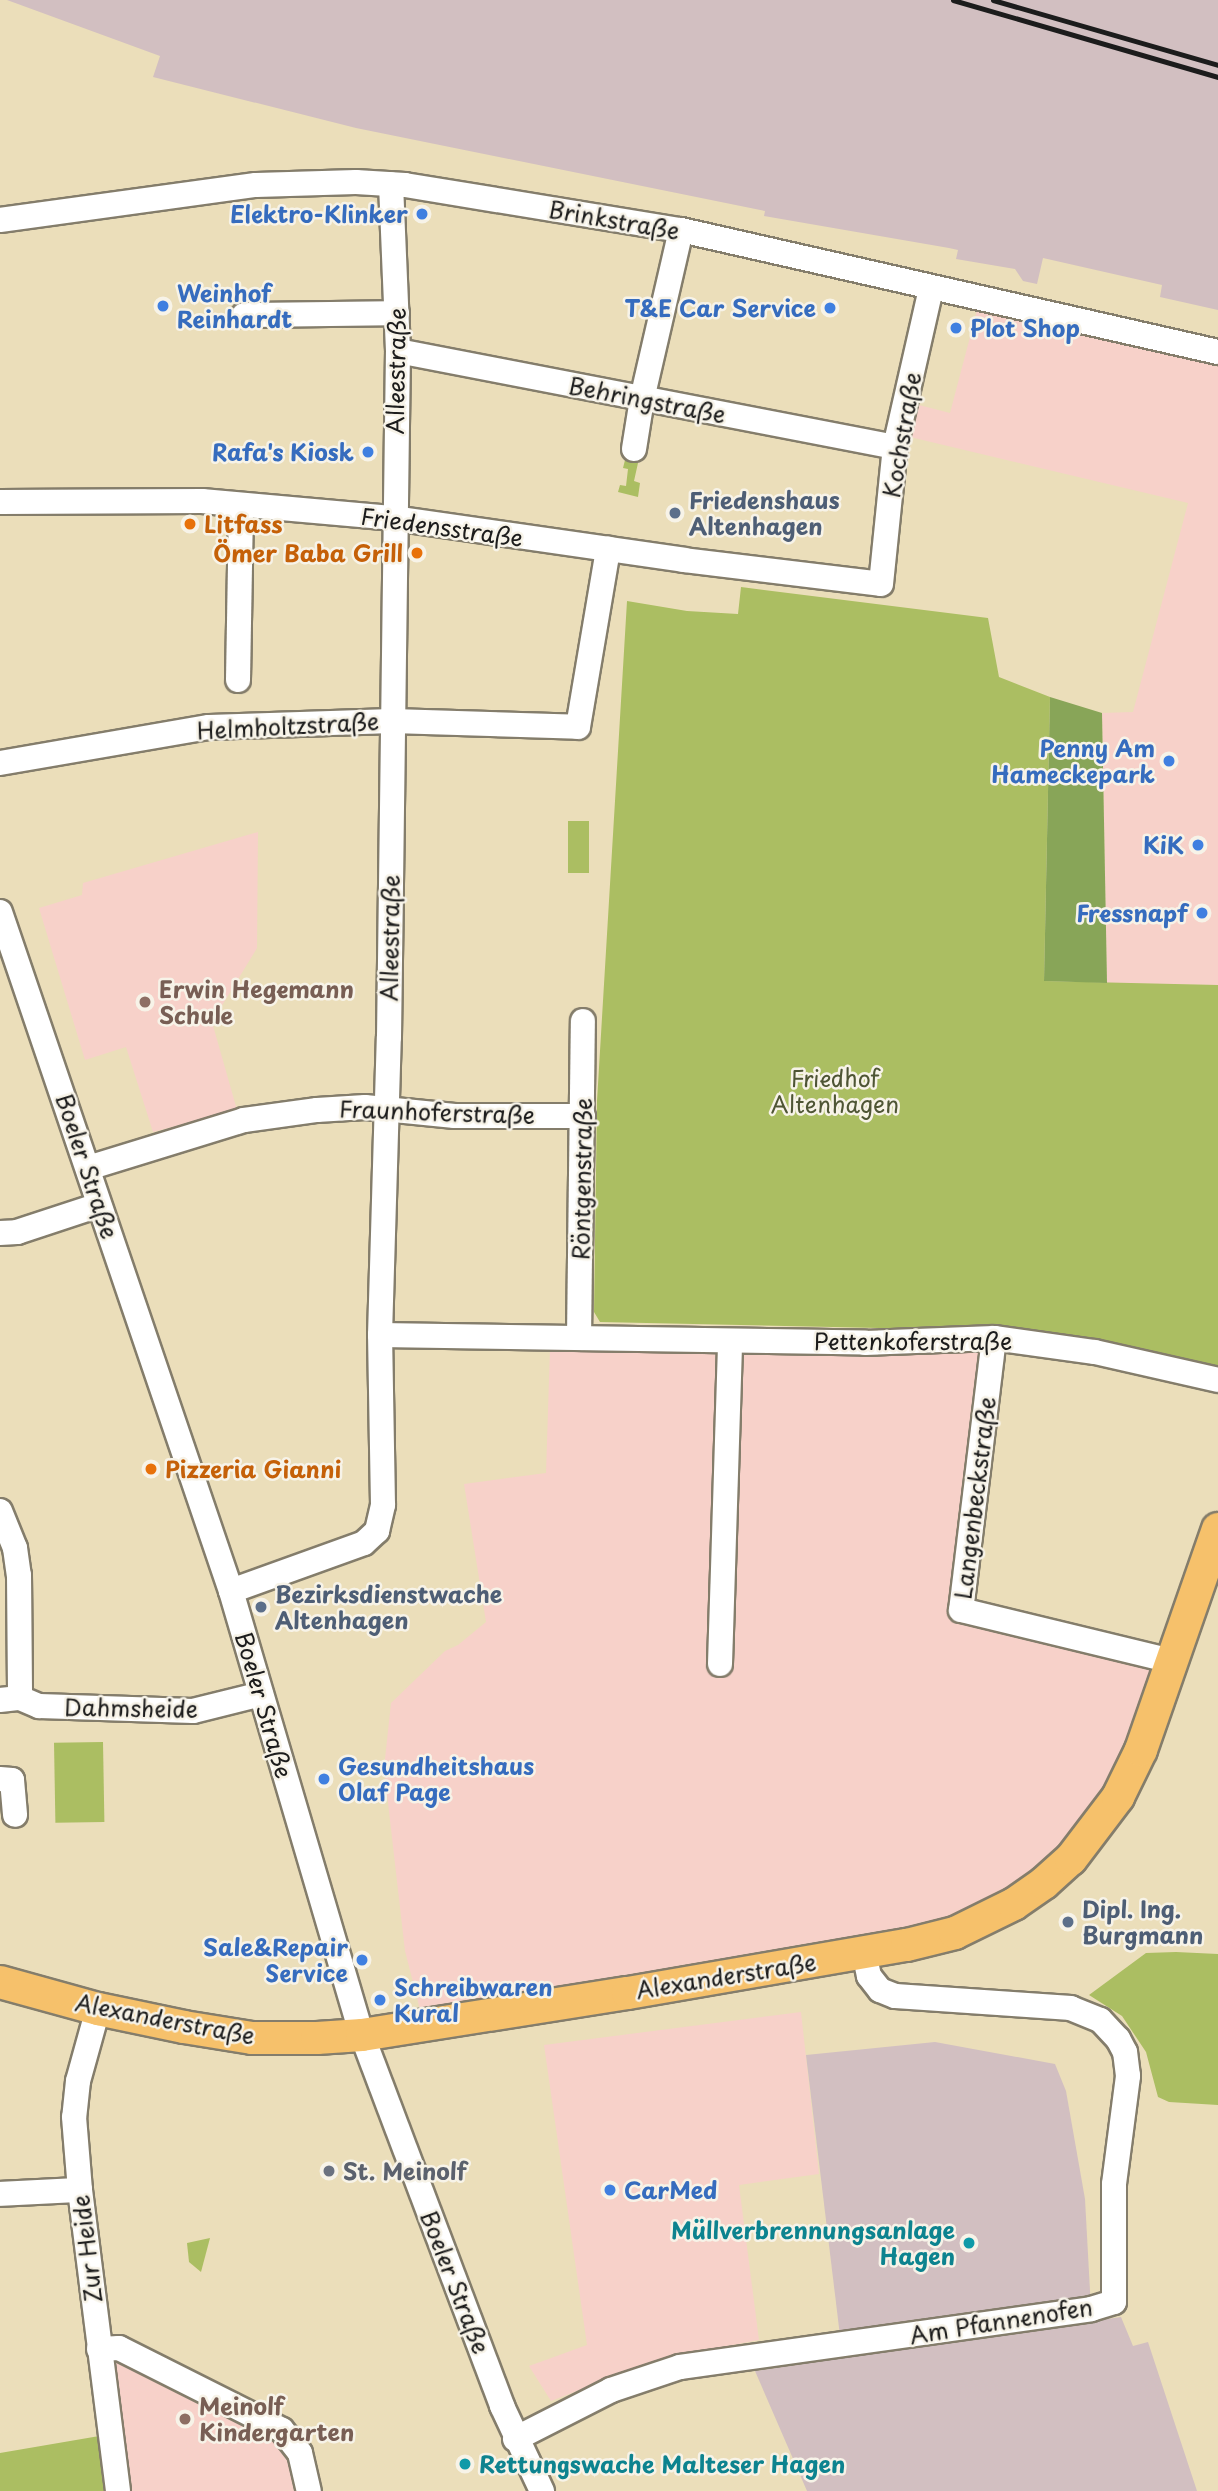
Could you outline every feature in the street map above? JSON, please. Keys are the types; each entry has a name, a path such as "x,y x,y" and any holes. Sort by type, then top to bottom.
{"main road":[{"name":"Alexanderstraße","path":"0,1982 98,2009 252,2038 362,2035 864,1953 936,1939 982,1922 1014,1904 1071,1859 1094,1831 1129,1775 1218,1529"}],"street":[{"name":"Brinkstraße","path":"0,220 256,185 356,182 391,184 681,230 1218,352"},
{"name":"Alleestraße","path":"231,1591 354,1548 377,1531 383,1505 380,1335 387,1109 398,351 391,184"},
{"path":"634,449 642,399 681,230"},
{"name":"Kochstraße","path":"881,584 895,447 931,288"},
{"path":"244,315 397,313"},
{"name":"Behringstraße","path":"398,351 895,447"},
{"name":"Friedensstraße","path":"0,502 202,501 394,518 881,584"},
{"path":"238,680 241,505"},
{"name":"Helmholtzstraße","path":"0,763 209,727 392,721 578,727 608,549"},
{"name":"Boeler Straße","path":"0,912 231,1591 362,2035 515,2439 542,2491"},
{"name":"Röntgenstraße","path":"579,1338 583,1021"},
{"name":"Fraunhoferstraße","path":"88,1168 244,1120 317,1110 365,1107 455,1116 583,1116"},
{"path":"0,1233 17,1232 99,1205"},
{"name":"Pettenkoferstraße","path":"380,1335 865,1343 994,1338 1095,1353 1218,1380"},
{"name":"Langenbeckstraße","path":"994,1338 961,1609 1172,1661"},
{"path":"720,1664 730,1341"},
{"path":"0,1511 15,1548 19,1575 10,1699"},
{"name":"Dahmsheide","path":"10,1699 39,1706 193,1711 261,1694"},
{"path":"0,1779 12,1780 15,1815"},
{"name":"Am Pfannenofen","path":"515,2439 611,2390 680,2367 1091,2309 1114,2302 1114,2184 1128,2076 1125,2052 1118,2039 1101,2020 1071,2008 895,1996 880,1990 869,1976 864,1953"},
{"name":"Zur Heide","path":"98,2009 75,2099 80,2190 118,2491"},
{"path":"0,2194 80,2190"},
{"path":"99,2349 119,2348 282,2430 300,2453 309,2491"}],"shaded area":[{"path":"7,0 1218,0 1218,310 1160,297 1162,285 1043,258 1037,284 1023,281 1015,269 956,259 958,250 764,216 765,211 356,128 153,77 160,56"},
{"path":"980,299 1218,352 1218,985 1107,983 1102,713 1133,712 1188,503 910,437 919,405 950,413"},
{"name":"Erwin Hegemann Schule","path":"258,832 257,948 212,1022 237,1110 153,1132 126,1047 85,1060 39,908 82,895 83,883"},
{"path":"994,1338 961,1609 1172,1661 1118,1797 982,1922 424,2025 405,1951 384,1768 391,1703 445,1651 458,1645 486,1622 464,1484 546,1473 550,1348"},
{"path":"801,2012 819,2174 739,2185 759,2340 660,2359 551,2401 529,2366 587,2345 544,2045"},
{"path":"935,2042 1055,2064 1066,2091 1085,2199 1091,2309 841,2344 806,2055"},
{"path":"1121,2317 1133,2346 1148,2342 1197,2491 807,2491 755,2371"},
{"name":"Meinolf Kindergarten","path":"99,2349 282,2430 309,2491 118,2491"}],"green space":[{"path":"625,460 638,463 634,481 640,483 638,497 618,492 620,485 626,486 628,469 623,468"},
{"name":"Friedhof Altenhagen","path":"741,587 988,618 999,677 1050,697 1044,981 1218,985 1218,1371 973,1330 600,1322 594,1312 597,1101 627,601 687,611 738,614"},
{"path":"1050,697 1102,713 1107,983 1044,981"},
{"path":"568,821 589,821 589,873 568,873"},
{"path":"103,1742 104,1822 55,1823 54,1743"},
{"path":"1146,1953 1218,1954 1218,2105 1169,2102 1158,2097 1146,2052 1122,2016 1089,1995"},
{"path":"210,2238 201,2272 189,2262 187,2243"},
{"path":"111,2434 118,2491 0,2491 0,2453"}],"railway":[{"path":"953,0 1218,77"},
{"path":"993,0 1218,65"}],"place":[{"name":"Elektro-Klinker","path":"422,214"},
{"name":"Weinhof Reinhardt","path":"163,306"},
{"name":"T&E Car Service","path":"830,308"},
{"name":"Plot Shop","path":"956,328"},
{"name":"Rafa's Kiosk","path":"368,452"},
{"name":"Friedenshaus Altenhagen","path":"675,513"},
{"name":"Litfass","path":"190,524"},
{"name":"Ömer Baba Grill","path":"417,553"},
{"name":"Penny Am Hameckepark","path":"1169,761"},
{"name":"KiK","path":"1198,845"},
{"name":"Fressnapf","path":"1202,913"},
{"name":"Erwin Hegemann Schule","path":"145,1002"},
{"name":"Pizzeria Gianni","path":"151,1469"},
{"name":"Bezirksdienstwache Altenhagen","path":"261,1607"},
{"name":"Gesundheitshaus Olaf Page","path":"324,1779"},
{"name":"Dipl. Ing. Burgmann","path":"1068,1922"},
{"name":"Sale&Repair Service","path":"362,1960"},
{"name":"Schreibwaren Kural","path":"380,2000"},
{"name":"St. Meinolf","path":"329,2171"},
{"name":"CarMed","path":"610,2190"},
{"name":"Müllverbrennungsanlage Hagen","path":"969,2243"},
{"name":"Meinolf Kindergarten","path":"185,2419"},
{"name":"Rettungswache Malteser Hagen","path":"465,2464"}]}
